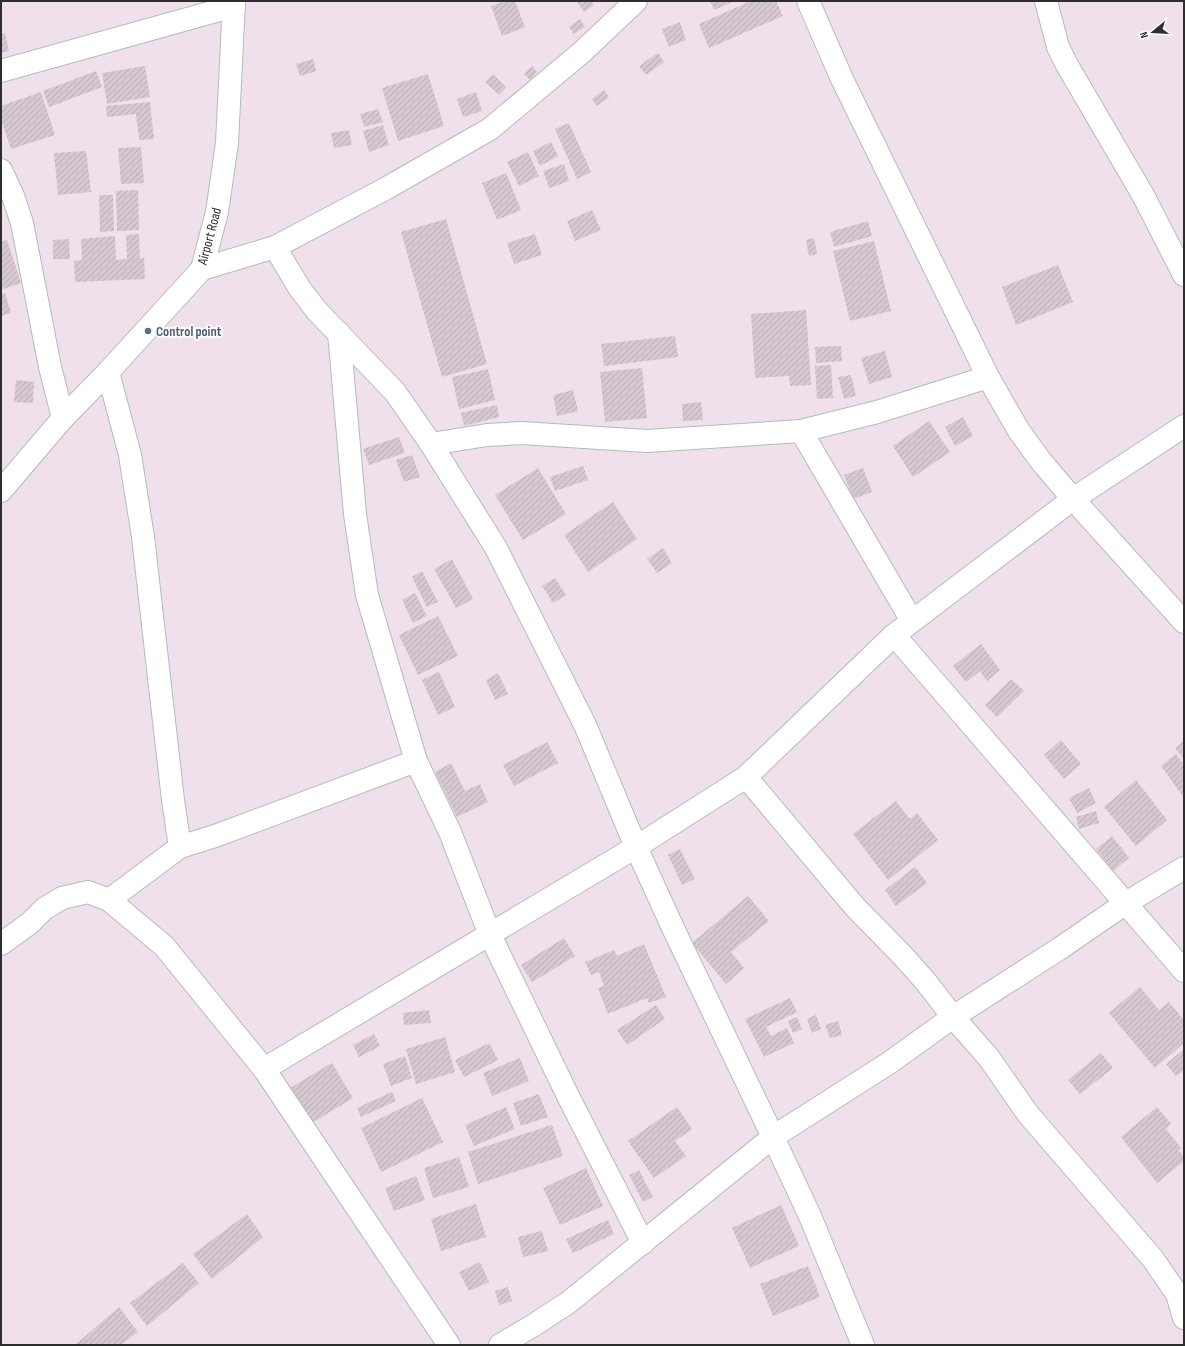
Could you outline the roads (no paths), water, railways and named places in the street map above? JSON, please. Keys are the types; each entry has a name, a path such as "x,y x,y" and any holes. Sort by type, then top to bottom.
{"street":[{"path":"202,269 275,247 385,189 490,129 581,53 636,1"},
{"path":"808,1 842,79 988,377 1020,431 1040,460 1073,499 1184,622"},
{"path":"1046,1 1058,47 1066,65 1143,195 1184,275"},
{"path":"1,71 234,3"},
{"name":"Airport Road","path":"1,491 63,418 108,372 202,269 217,212 227,143 234,3"},
{"path":"1,170 13,196 22,223 50,366 63,418"},
{"path":"275,247 300,289 317,311 395,392 431,444 499,555 585,725 636,848 810,1216 863,1345"},
{"path":"339,333 355,514 367,595 416,761 450,832 490,935 568,1096 643,1243"},
{"path":"108,372 130,455 142,529 173,800 180,846"},
{"path":"431,444 486,435 521,433 647,441 801,431 877,412 988,377"},
{"path":"264,1069 636,848 746,777 894,635 1073,499 1184,426"},
{"path":"801,431 912,621"},
{"path":"894,635 1184,971"},
{"path":"109,900 180,846 215,836 416,761"},
{"path":"746,777 855,907 922,976 989,1058 1028,1114 1154,1259 1177,1294 1184,1318"},
{"path":"500,1345 569,1302 773,1137 889,1064 954,1017 1059,949 1126,903 1184,868"},
{"path":"1,944 30,922 44,909 62,898 88,892 109,900 164,946 264,1069 449,1345"}],"place":[{"name":"Control point","path":"148,331"}]}
